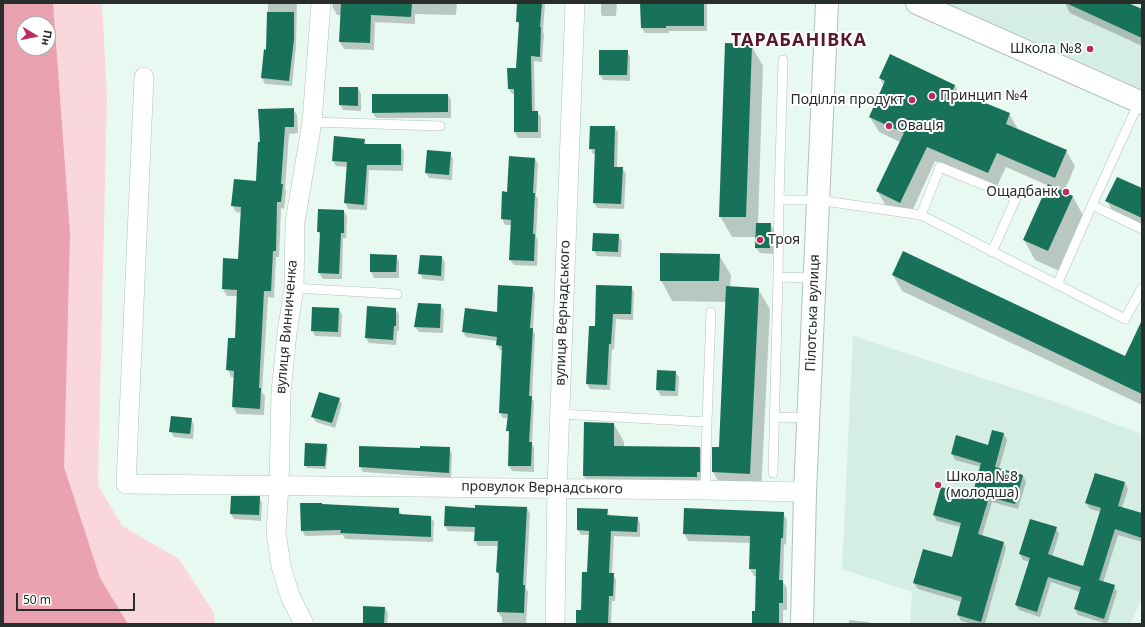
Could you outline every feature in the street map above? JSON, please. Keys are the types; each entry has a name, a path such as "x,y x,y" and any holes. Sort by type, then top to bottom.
{"street":[{"name":"вулиця Винниченка","path":"304,624 290,596 280,566 276,532 279,486 281,392 287,333 294,288 295,222 312,122 321,3"},
{"name":"вулиця Вернадського","path":"555,624 557,488 575,3"},
{"name":"Пілотська вулиця","path":"802,624 805,492 827,3"},
{"path":"917,3 1140,103"},
{"name":"провулок Вернадського","path":"144,77 126,484 805,492"}],"lane":[{"path":"773,473 783,60"},
{"path":"1057,285 1092,205 1140,103"},
{"path":"312,122 440,126"},
{"path":"920,216 940,167 1016,198 992,252"},
{"path":"779,200 818,200 920,216 1125,319 1142,288"},
{"path":"1092,205 1142,229"},
{"path":"778,277 814,278"},
{"path":"294,288 397,294"},
{"path":"705,490 711,312"},
{"path":"560,414 707,422"},
{"path":"775,417 808,418"}],"shaded area":[{"path":"3,3 102,3 107,96 98,485 122,526 179,559 214,613 215,624 3,624"},
{"path":"3,3 53,3 54,16 16,16 16,56 56,56 56,44 70,234 64,467 100,578 128,624 3,624"},
{"name":"Школа №8","path":"934,3 1142,3 1142,95"},
{"name":"Школа №8 (молодша)","path":"853,336 1053,401 1142,434 1142,599 1130,624 910,624 912,592 842,569"}],"building":[{"path":"341,3 412,3 411,17 371,15 370,43 339,42"},
{"path":"517,3 542,3 540,57 531,56 532,111 538,111 538,132 514,132 514,89 508,89 507,68 516,68 519,22 516,22"},
{"path":"640,3 704,3 704,26 666,26 666,28 641,28"},
{"path":"1066,3 1128,3 1142,9 1142,38"},
{"path":"267,12 294,12 294,39 289,81 261,78 264,49 266,50"},
{"path":"725,43 752,44 746,217 719,217"},
{"path":"599,50 628,50 627,75 599,75"},
{"path":"890,54 955,85 953,90 1010,113 1006,124 1067,150 1055,178 997,153 988,173 927,147 900,203 876,191 904,133 869,117 885,81 879,78"},
{"path":"339,87 358,87 358,106 339,105"},
{"path":"372,94 448,94 448,112 372,113"},
{"path":"294,108 294,127 285,127 281,184 283,184 281,202 277,202 276,251 273,251 271,291 264,291 259,388 261,388 260,409 232,407 234,371 226,370 228,338 235,338 237,290 222,289 223,258 238,259 241,207 231,206 234,179 256,181 258,142 260,142 258,109"},
{"path":"590,126 615,126 614,167 623,167 621,204 593,203 595,149 589,149"},
{"path":"334,136 365,139 364,144 401,144 401,165 367,165 364,205 344,203 347,162 332,161"},
{"path":"427,150 451,152 449,175 425,173"},
{"path":"509,156 535,158 533,193 535,193 533,234 535,234 534,261 509,260 511,220 501,219 502,191 507,192"},
{"path":"1117,177 1142,188 1142,218 1105,201"},
{"path":"1048,184 1073,196 1048,251 1023,240"},
{"path":"318,209 344,210 344,233 341,233 339,274 318,273 320,232 317,232"},
{"path":"756,223 771,223 770,248 755,248"},
{"path":"593,233 619,234 618,252 592,251"},
{"path":"903,251 1125,356 1142,320 1142,394 892,275"},
{"path":"660,253 720,254 719,281 660,281"},
{"path":"370,254 397,255 396,272 370,272"},
{"path":"420,255 442,256 441,276 418,274"},
{"path":"498,285 533,287 530,328 533,328 529,396 532,396 529,442 532,442 531,466 508,466 509,431 506,431 508,414 499,413 502,346 496,345 497,337 462,332 465,308 497,312"},
{"path":"596,285 632,286 631,314 613,314 611,344 609,344 607,385 586,384 589,326 595,326"},
{"path":"726,286 759,288 750,474 712,472 712,447 719,447"},
{"path":"418,303 441,304 440,328 414,327"},
{"path":"367,306 396,308 396,326 394,326 393,340 365,338"},
{"path":"312,307 339,308 338,332 311,331"},
{"path":"657,370 676,371 675,391 656,390"},
{"path":"319,392 340,398 332,423 311,417"},
{"path":"171,416 192,418 190,434 169,432"},
{"path":"584,422 614,423 614,446 700,447 700,472 697,472 697,477 583,476"},
{"path":"992,430 1004,433 995,467 1023,475 1015,504 989,497 978,534 1004,542 981,622 957,615 962,597 913,583 923,549 952,557 961,523 933,515 941,487 972,496 981,463 951,454 956,435 988,445"},
{"path":"305,443 327,444 325,466 304,466"},
{"path":"359,446 420,448 420,446 450,447 449,473 359,467"},
{"path":"1095,473 1125,482 1118,506 1142,513 1142,538 1115,529 1099,580 1115,585 1104,619 1074,609 1081,587 1048,577 1037,612 1015,605 1030,558 1019,554 1030,519 1057,527 1048,554 1083,566 1101,508 1085,503"},
{"path":"231,496 260,496 259,515 230,514"},
{"path":"300,503 399,508 399,514 431,516 431,537 340,533 341,530 301,531"},
{"path":"475,505 527,507 523,585 525,585 524,613 497,612 499,573 496,572 498,541 474,541 475,527 444,526 445,506 475,508"},
{"path":"577,508 608,509 607,515 638,517 637,532 611,531 609,573 614,573 613,596 609,596 608,624 576,624 576,610 581,610 582,572 587,572 589,531 577,530"},
{"path":"684,508 784,512 779,580 783,580 783,603 779,603 779,624 752,624 752,611 755,611 756,569 749,569 750,536 683,534"},
{"path":"363,606 385,607 384,624 363,624"}],"place":[{"name":"Школа №8","path":"1090,49"},
{"name":"Принцип №4","path":"932,96"},
{"name":"Поділля продукт","path":"912,100"},
{"name":"Овація","path":"889,126"},
{"name":"Ощадбанк","path":"1066,192"},
{"name":"Троя","path":"760,240"},
{"name":"Школа №8 (молодша)","path":"938,485"}],"district":[{"name":"ТАРАБАНІВКА","path":"799,41"}]}
